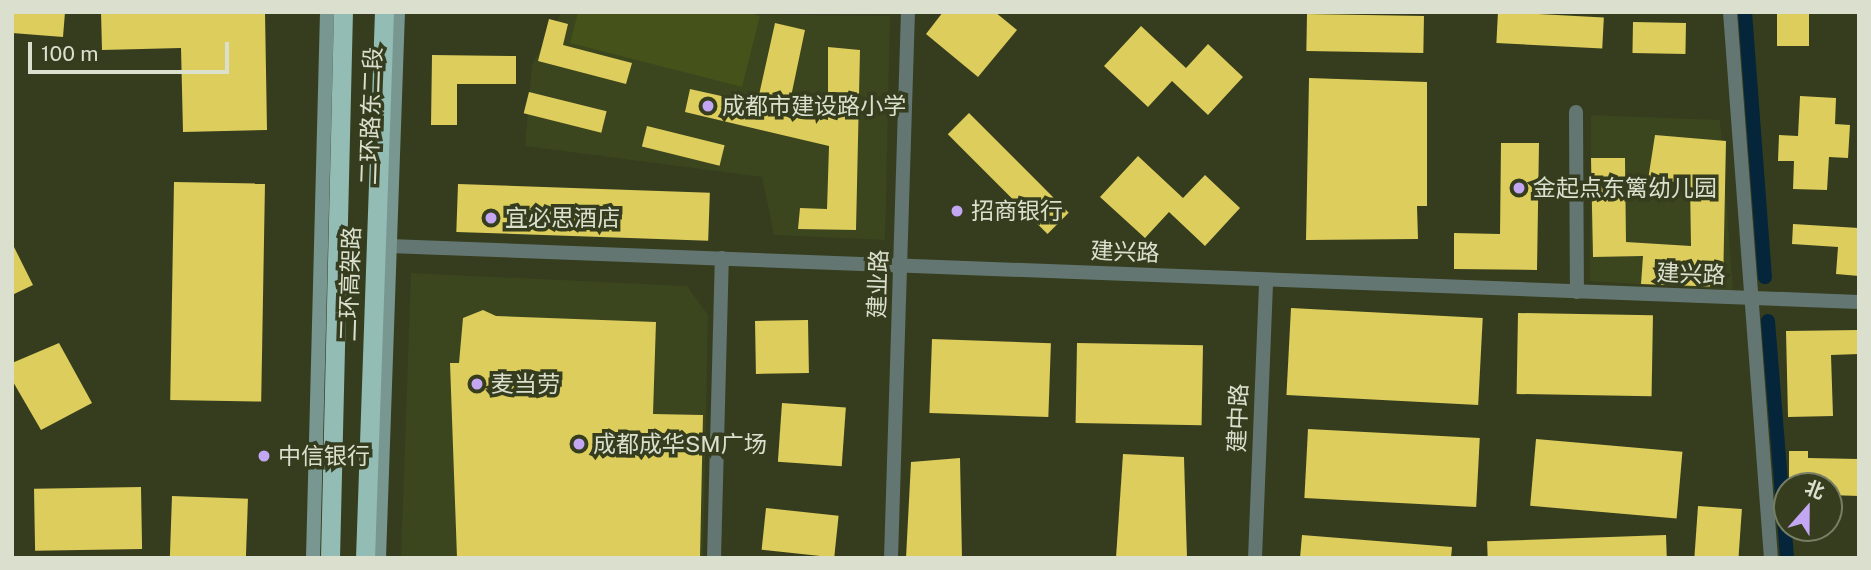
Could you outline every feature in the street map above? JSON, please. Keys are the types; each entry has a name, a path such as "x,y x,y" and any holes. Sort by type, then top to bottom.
{"highway":[{"name":"二环高架路","path":"330,558 343,12"},
{"name":"二环高架路","path":"365,558 384,12"}],"main road":[{"name":"二环路东二段","path":"313,558 327,12"},
{"name":"二环路东二段","path":"379,558 398,12"}],"street":[{"name":"建业路","path":"891,558 908,12"},
{"path":"1730,12 1749,299 1771,558"},
{"path":"1576,112 1577,292"},
{"name":"建兴路","path":"389,246 1859,302"},
{"path":"714,558 722,258"},
{"name":"建中路","path":"1255,558 1266,280"}],"shaded area":[{"name":"成都市建设路小学","path":"562,12 890,16 885,240 774,235 762,177 525,146 532,65"},
{"path":"578,12 746,12 760,16 742,87 570,43"},
{"path":"1591,115 1720,120 1733,290 1590,281"},
{"name":"成都成华SM广场","path":"411,273 687,286 708,315 703,558 401,558"}],"building":[{"path":"12,12 65,12 63,37 12,33"},
{"path":"101,12 265,12 267,130 183,132 181,48 102,50"},
{"path":"943,12 995,12 1017,30 978,77 926,34"},
{"path":"1498,12 1604,18 1602,49 1496,43"},
{"path":"1777,12 1809,12 1809,46 1777,46"},
{"path":"1307,14 1424,16 1423,53 1306,51"},
{"path":"549,19 568,24 563,45 632,63 626,84 538,61"},
{"path":"1633,22 1686,23 1685,54 1632,53"},
{"path":"775,23 805,30 788,111 828,120 828,47 860,50 856,230 798,229 800,208 827,209 829,146 685,112 690,89 757,104"},
{"path":"1141,26 1186,68 1208,44 1243,77 1208,115 1172,81 1148,107 1104,66"},
{"path":"432,55 516,56 516,84 457,84 457,125 431,125"},
{"path":"1309,78 1427,82 1427,206 1417,206 1418,239 1306,240"},
{"path":"529,92 607,111 601,133 524,113"},
{"path":"1800,96 1836,98 1835,124 1850,125 1848,158 1829,157 1827,190 1793,189 1794,161 1778,161 1779,135 1798,136"},
{"path":"969,113 1069,213 1047,234 948,134"},
{"path":"647,126 725,145 720,166 642,146"},
{"path":"1655,135 1726,141 1723,287 1641,284 1643,256 1593,257 1591,158 1625,158 1626,242 1691,246 1690,183 1648,180"},
{"name":"金起点东篱幼儿园","path":"1501,143 1539,143 1537,270 1454,269 1454,233 1500,234"},
{"path":"1138,156 1183,198 1205,175 1240,208 1205,246 1169,212 1145,238 1100,197"},
{"path":"174,182 265,184 261,402 170,400"},
{"path":"458,184 710,193 708,241 456,232"},
{"path":"1793,224 1859,228 1859,276 1836,274 1838,247 1792,244"},
{"path":"12,243 33,285 12,295"},
{"path":"1291,308 1483,318 1478,405 1286,395"},
{"name":"成都成华SM广场","path":"483,310 496,316 656,322 653,414 703,415 700,558 457,558 450,363 459,363 463,318"},
{"path":"1518,313 1653,315 1652,396 1517,394"},
{"path":"808,320 809,373 756,374 755,321"},
{"path":"1859,330 1859,354 1831,355 1833,416 1788,417 1786,331"},
{"path":"932,339 1051,343 1048,417 929,413"},
{"path":"59,343 92,403 41,430 12,380 12,363"},
{"path":"1077,343 1203,345 1202,425 1076,423"},
{"path":"782,403 846,407 842,466 778,462"},
{"path":"1308,429 1480,438 1476,507 1304,498"},
{"path":"1536,439 1682,452 1677,519 1530,506"},
{"path":"1789,451 1808,451 1808,458 1859,459 1859,496 1843,495 1843,472 1789,472"},
{"path":"1123,454 1184,457 1187,558 1116,558"},
{"path":"960,458 962,558 906,558 911,462"},
{"path":"141,487 142,549 35,551 34,489"},
{"path":"172,496 248,499 246,558 170,558"},
{"path":"1698,506 1742,509 1738,558 1694,558"},
{"path":"766,508 839,516 834,557 762,550"},
{"path":"1302,535 1452,547 1451,558 1300,558"},
{"path":"1666,535 1667,558 1488,558 1487,541"}],"waterway":[{"path":"1745,12 1765,277"},
{"path":"1768,321 1787,558"}],"place":[{"name":"成都市建设路小学","path":"708,106"},
{"name":"金起点东篱幼儿园","path":"1519,188"},
{"name":"招商银行","path":"957,211"},
{"name":"宜必思酒店","path":"491,218"},
{"name":"麦当劳","path":"477,384"},
{"name":"成都成华SM广场","path":"579,444"},
{"name":"中信银行","path":"264,456"}]}
